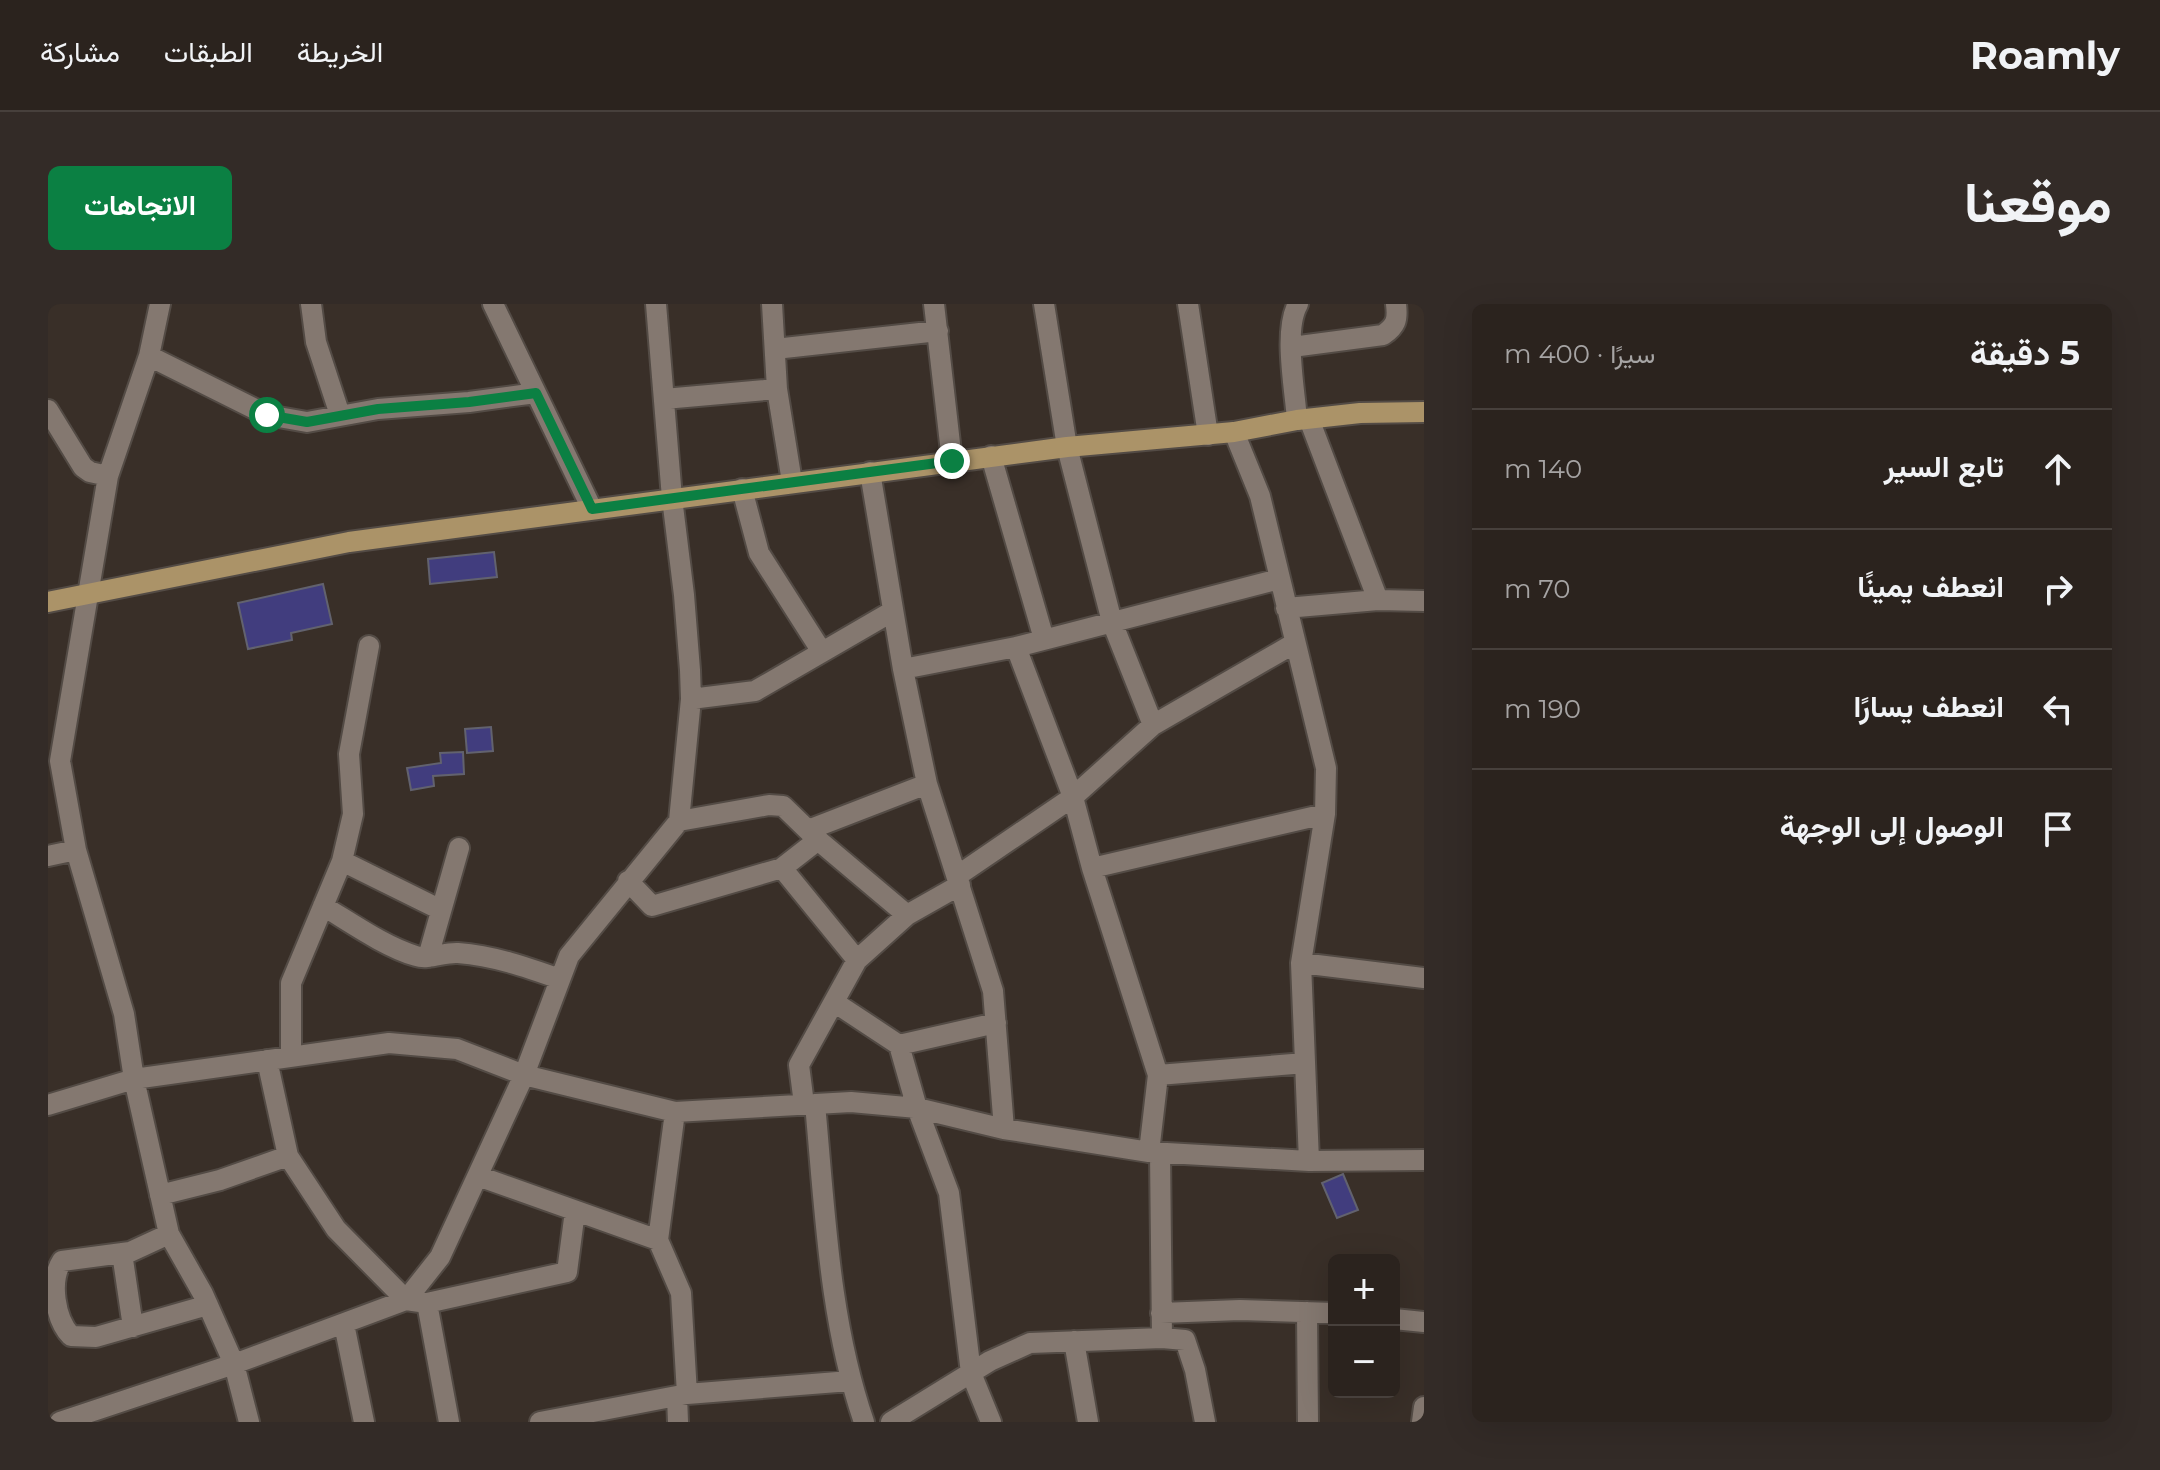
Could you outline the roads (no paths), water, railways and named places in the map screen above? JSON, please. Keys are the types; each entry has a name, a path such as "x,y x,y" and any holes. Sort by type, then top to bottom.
{"main road":[{"path":"48,602 349,542 991,456 1234,432 1360,413 1424,412"},
{"path":"1360,413 1424,423"}],"street":[{"path":"160,304 149,356 108,476 60,761 76,850 124,1014 134,1079 169,1234 208,1305 234,1364 249,1422"},
{"path":"311,304 316,342 340,415"},
{"path":"493,304 592,509"},
{"path":"416,1302 524,1075 569,956 679,821 691,699 656,304"},
{"path":"772,304 777,389 792,482"},
{"path":"934,304 952,461"},
{"path":"1044,304 1067,447 1112,622 1153,725"},
{"path":"1188,304 1208,435"},
{"path":"1298,304 1293,313 1292,347 1303,420 1378,600"},
{"path":"1292,347 1383,335 1393,328 1398,319 1396,304"},
{"path":"775,349 938,331"},
{"path":"149,356 267,415 307,422 340,415 536,393"},
{"path":"664,399 777,389"},
{"path":"48,410 83,467 108,476"},
{"path":"1234,432 1260,496 1326,768 1325,814 1301,963 1309,1161"},
{"path":"991,456 1044,639"},
{"path":"870,472 903,669 927,784 993,991 1004,1129"},
{"path":"742,489 759,553 822,652"},
{"path":"903,669 1016,647 1279,579"},
{"path":"1286,608 1378,600 1424,601"},
{"path":"691,699 755,691 893,611"},
{"path":"864,1422 850,1381 830,1263 810,1104 799,1065 857,960 907,915 1073,797 1153,725 1295,643"},
{"path":"291,1057 291,983 342,861 353,814 349,754 369,646"},
{"path":"1016,647 1073,797 1092,868 1158,1075 1154,1153 1162,1338"},
{"path":"628,881 652,906 782,868 813,835 927,784"},
{"path":"679,821 769,805 783,806 907,915"},
{"path":"1092,868 1325,814"},
{"path":"428,957 459,848"},
{"path":"48,856 76,850"},
{"path":"342,861 441,910"},
{"path":"782,868 857,960"},
{"path":"323,906 418,957 445,953 486,956 508,960 560,979"},
{"path":"1301,963 1424,978"},
{"path":"834,1002 899,1045 917,1108 949,1193 971,1373 991,1422"},
{"path":"899,1045 996,1023"},
{"path":"48,1105 134,1079 389,1043 457,1049 524,1075 675,1112 851,1102 917,1108 1004,1129 1154,1153 1309,1161 1424,1160"},
{"path":"267,1060 288,1156 336,1229 416,1302 449,1422"},
{"path":"1158,1075 1305,1063"},
{"path":"675,1112 658,1240 681,1293 682,1395 678,1422"},
{"path":"160,1195 220,1180 288,1156"},
{"path":"478,1176 658,1240"},
{"path":"48,1414 59,1422 416,1302 567,1272 575,1211"},
{"path":"169,1234 122,1253 70,1259 53,1266 61,1322 71,1336 82,1339 208,1305"},
{"path":"122,1253 133,1327"},
{"path":"1161,1313 1240,1310 1328,1313"},
{"path":"1307,1312 1308,1422"},
{"path":"1400,1320 1424,1322"},
{"path":"344,1324 364,1422"},
{"path":"891,1422 990,1361 1030,1343 1162,1338 1185,1340 1195,1370 1205,1422"},
{"path":"1074,1341 1088,1422"},
{"path":"540,1422 682,1395 850,1381"},
{"path":"1422,1422 1424,1407"}]}
